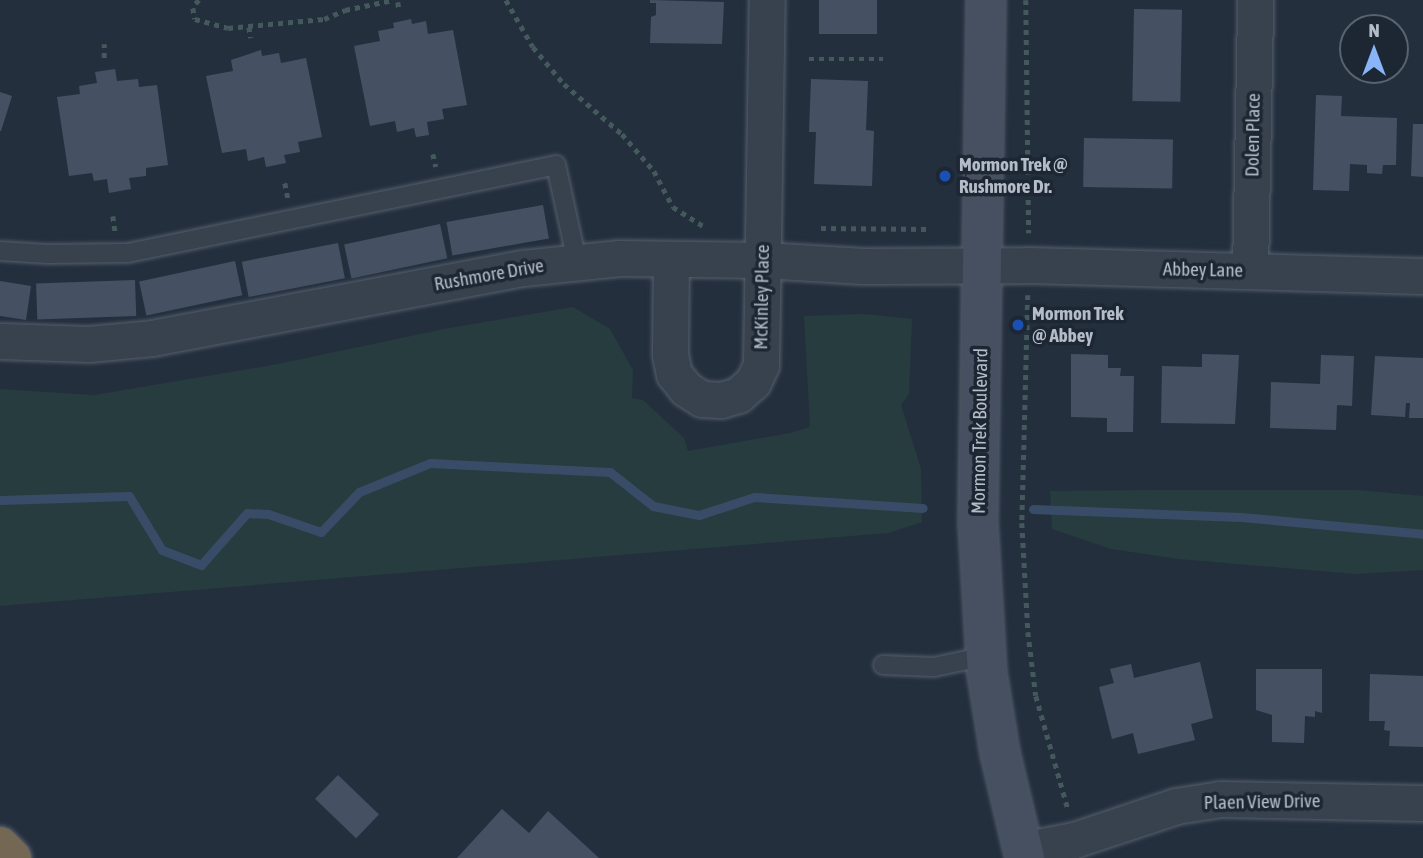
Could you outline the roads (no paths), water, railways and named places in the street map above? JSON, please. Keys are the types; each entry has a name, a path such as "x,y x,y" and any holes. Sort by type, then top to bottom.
{"highway":[{"path":"0,846 12,858"}],"main road":[{"name":"Mormon Trek Boulevard","path":"986,0 984,266 978,509 986,656 1000,753 1024,854"}],"street":[{"name":"McKinley Place","path":"671,259 670,354 674,374 686,389 702,399 721,400 738,395 753,382 761,365 767,0"},
{"name":"Dolen Place","path":"1250,271 1255,0"},
{"name":"Rushmore Drive","path":"0,341 89,344 152,338 523,268 577,261 671,259 764,244 863,266 984,266"},
{"name":"Abbey Lane","path":"984,266 1423,276"},
{"name":"Plaen View Drive","path":"1024,854 1177,806 1220,799 1423,803"}],"lane":[{"path":"0,251 47,254 128,253 556,165 577,261"},
{"path":"883,665 934,667 986,656"}],"waterway":[{"path":"0,500 129,496 162,550 201,565 247,513 268,514 321,532 359,492 430,463 610,472 653,506 699,515 754,497 923,508"},
{"path":"1033,509 1241,517 1423,534"}],"place":[{"name":"Mormon Trek @ Rushmore Dr.","path":"945,176"},
{"name":"Mormon Trek @ Abbey","path":"1018,325"}]}
